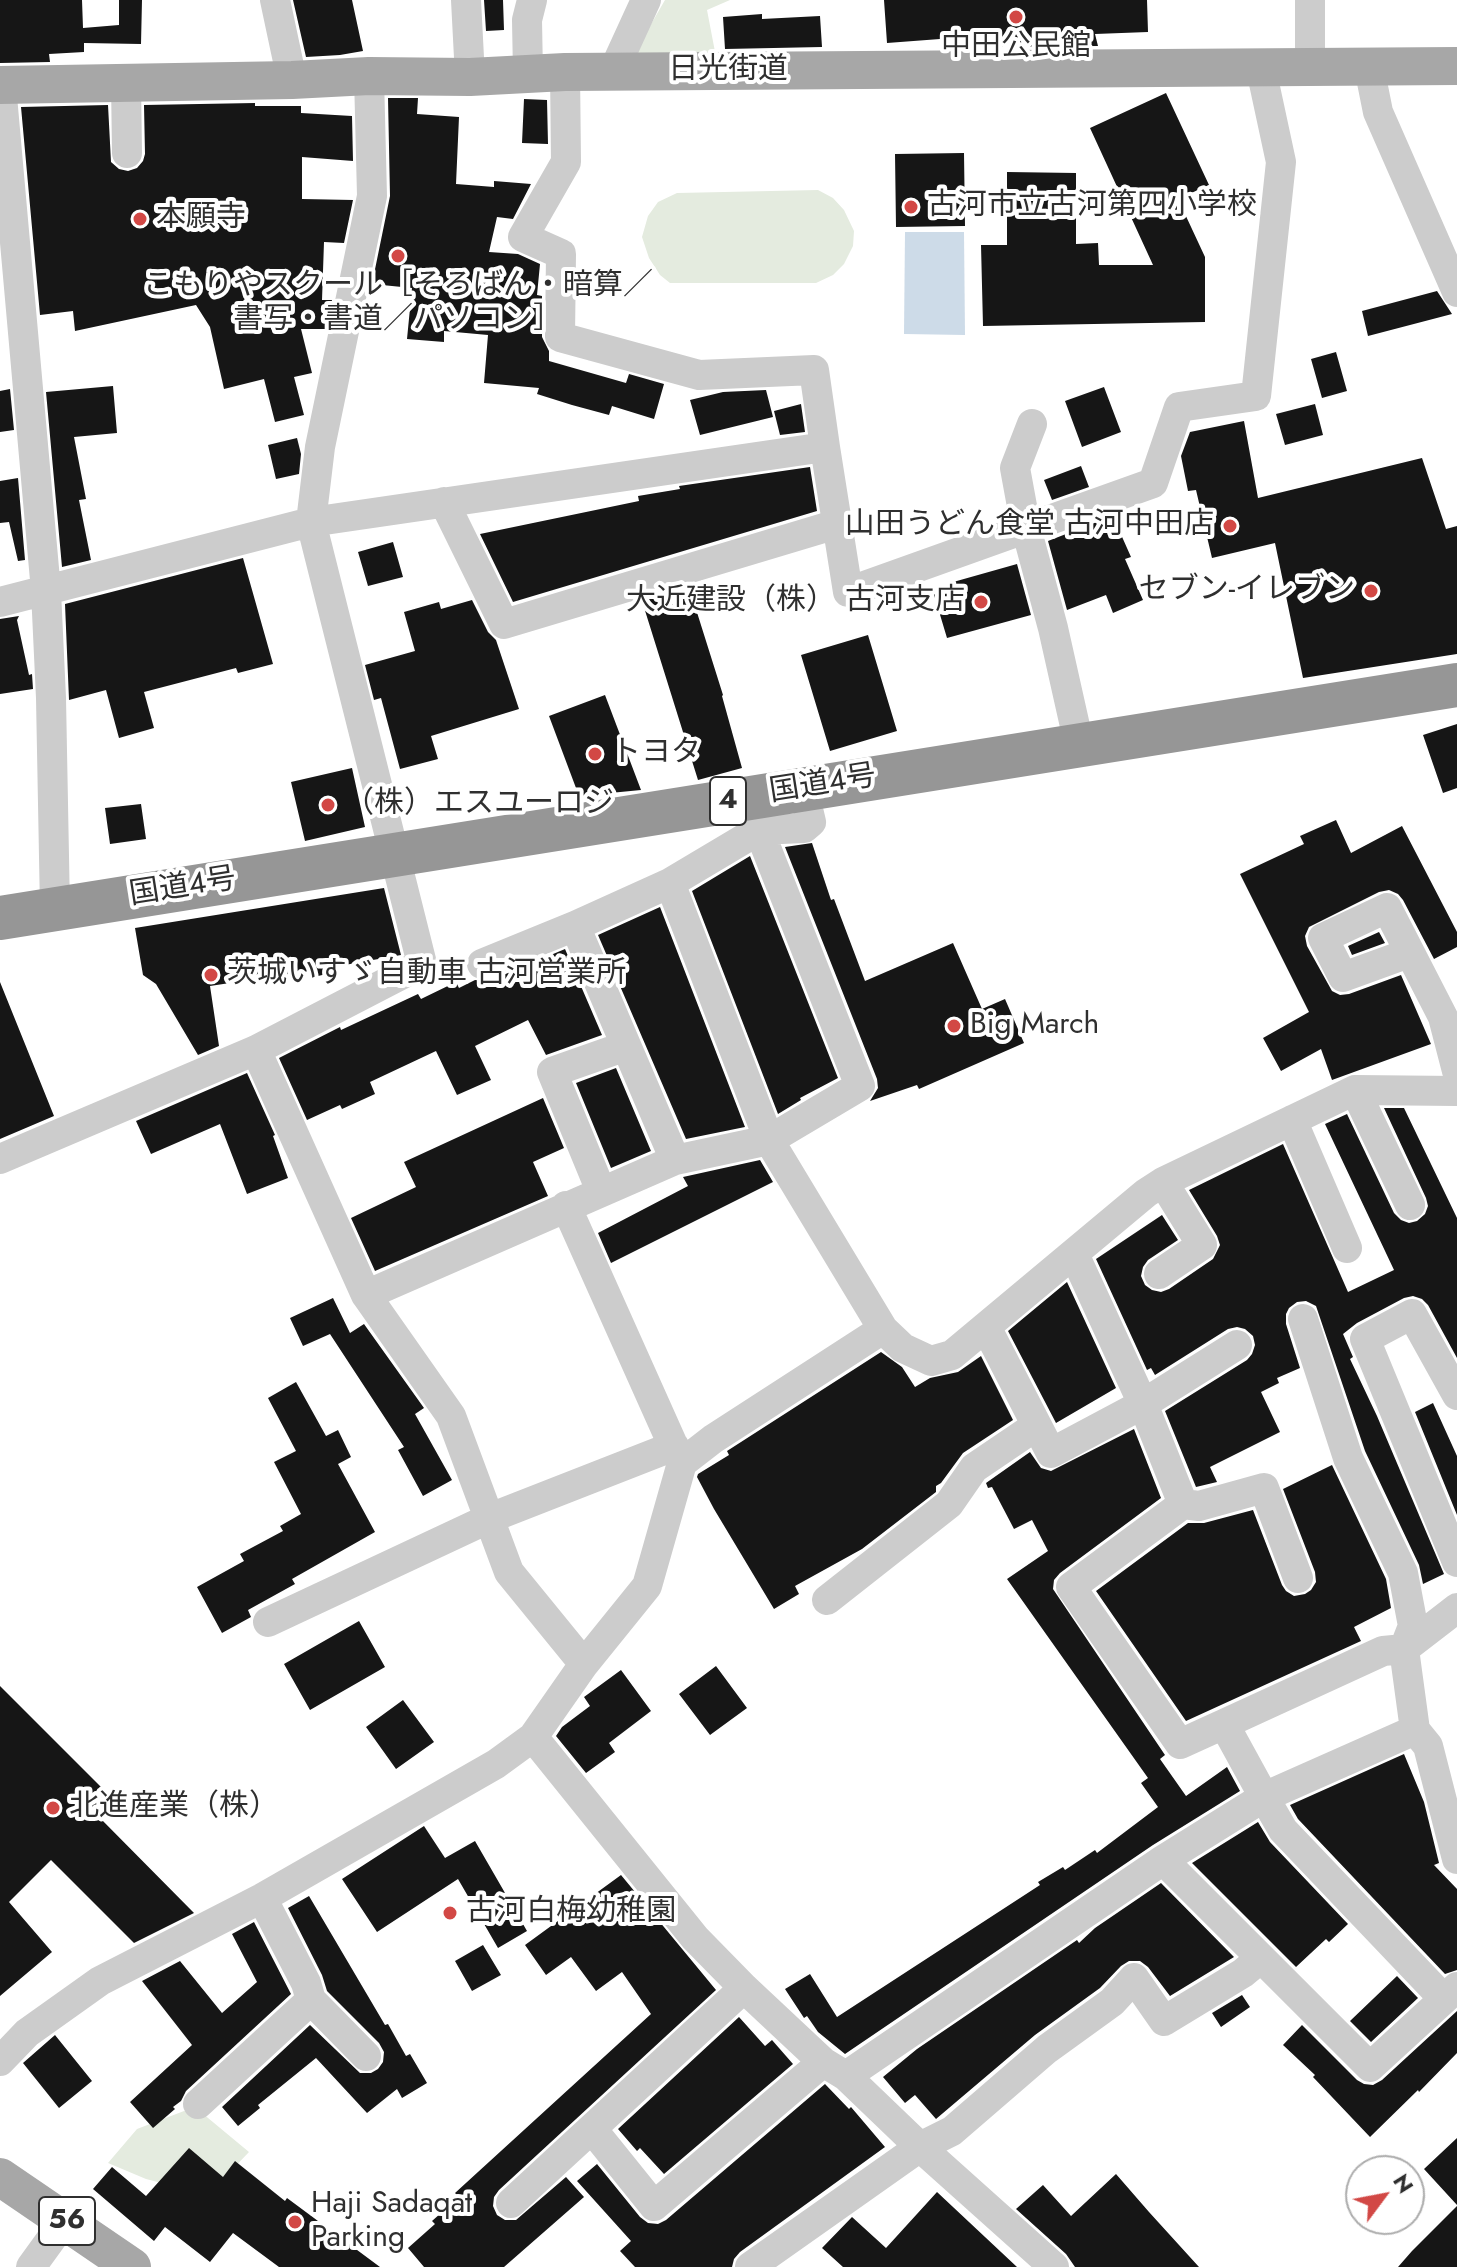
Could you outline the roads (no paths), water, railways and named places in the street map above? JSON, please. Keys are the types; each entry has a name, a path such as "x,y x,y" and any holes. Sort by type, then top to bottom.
{"highway":[{"name":"国道4号","path":"0,918 1457,685"}],"main road":[{"name":"日光街道","path":"0,85 369,76 470,77 565,72 1457,66"},
{"name":"56","path":"0,2177 132,2267"}],"street":[{"path":"275,0 292,80"},
{"path":"466,0 470,77"},
{"path":"528,74 527,20 532,0"},
{"path":"613,72 646,0"},
{"path":"1310,0 1310,68"},
{"path":"1369,67 1378,112 1457,292"},
{"path":"565,72 566,162 523,237 561,254 560,337 699,375 814,370 848,592 1153,483 1179,407 1256,396 1281,162 1261,69"},
{"path":"0,1159 256,1050 422,964 311,522 320,447 372,196 369,76"},
{"path":"126,83 127,153"},
{"path":"0,85 4,176 46,591 52,711 55,909"},
{"path":"1032,424 1015,468 1026,528 1079,744"},
{"path":"0,602 311,522 825,447"},
{"path":"444,502 504,624 837,524"},
{"path":"482,964 670,883 759,830 804,828 811,822 803,788"},
{"path":"366,1295 675,1160 769,1140 860,1086 759,830"},
{"path":"670,883 769,1140 883,1329 903,1348 931,1361 952,1355 1163,1182 1355,1090 1457,1091"},
{"path":"575,926 675,1160"},
{"path":"1409,953 1443,1017 1457,1071"},
{"path":"601,1191 552,1072 626,1046"},
{"path":"256,1050 366,1295 451,1416 509,1572 584,1664"},
{"path":"1355,1090 1410,1205"},
{"path":"1292,1120 1347,1248"},
{"path":"1159,1274 1202,1245 1163,1182"},
{"path":"0,2061 27,2033 100,1981 262,1898 496,1764 533,1737 584,1664 647,1586 678,1455 566,1206"},
{"path":"1074,1254 1143,1404 1183,1504"},
{"path":"1457,1395 1412,1314 1365,1339 1457,1562"},
{"path":"1303,1319 1348,1458 1403,1573 1413,1626 1404,1649 1415,1730 1428,1746 1457,1859"},
{"path":"986,1327 1051,1453 1143,1404 1237,1345"},
{"path":"268,1622 490,1518 678,1455 713,1439 883,1329"},
{"path":"827,1600 949,1504 974,1468 1036,1426"},
{"path":"1298,1578 1264,1488 1199,1506 1183,1504 1071,1587 1180,1744 1383,1651 1404,1649 1457,1608"},
{"path":"1163,1860 1370,2067 1451,1993 1283,1830 1224,1724"},
{"path":"592,2129 654,2206 834,2069 1163,1860 1264,1797 1415,1730"},
{"path":"533,1737 695,1938 744,1988 1054,2267"},
{"path":"262,1898 306,1983 311,2000 366,2056"},
{"path":"750,2267 920,2147 964,2122 1047,2049 1112,2002 1134,1978 1164,2021 1243,1973 1261,1958"},
{"path":"511,2203 744,1988"},
{"path":"198,2104 311,2000"},
{"path":"31,2267 65,2220"}],"water":[{"path":"905,232 964,232 965,335 904,334"}],"place":[{"name":"中田公民館","path":"1016,17"},
{"name":"古河市立古河第四小学校","path":"911,207"},
{"name":"本願寺","path":"140,219"},
{"name":"こもりやスクール［そろばん・暗算／ 書写・書道／パソコン］","path":"398,256"},
{"name":"山田うどん食堂 古河中田店","path":"1230,526"},
{"name":"セブン-イレブン","path":"1371,591"},
{"name":"大近建設（株） 古河支店","path":"981,602"},
{"name":"トヨタ","path":"595,754"},
{"name":"（株）エスユーロジ","path":"328,805"},
{"name":"茨城いすゞ自動車 古河営業所","path":"211,975"},
{"name":"Big March","path":"954,1026"},
{"name":"北進産業（株）","path":"53,1808"},
{"name":"古河白梅幼稚園","path":"450,1913"},
{"name":"Haji Sadaqat Parking","path":"295,2222"}]}
